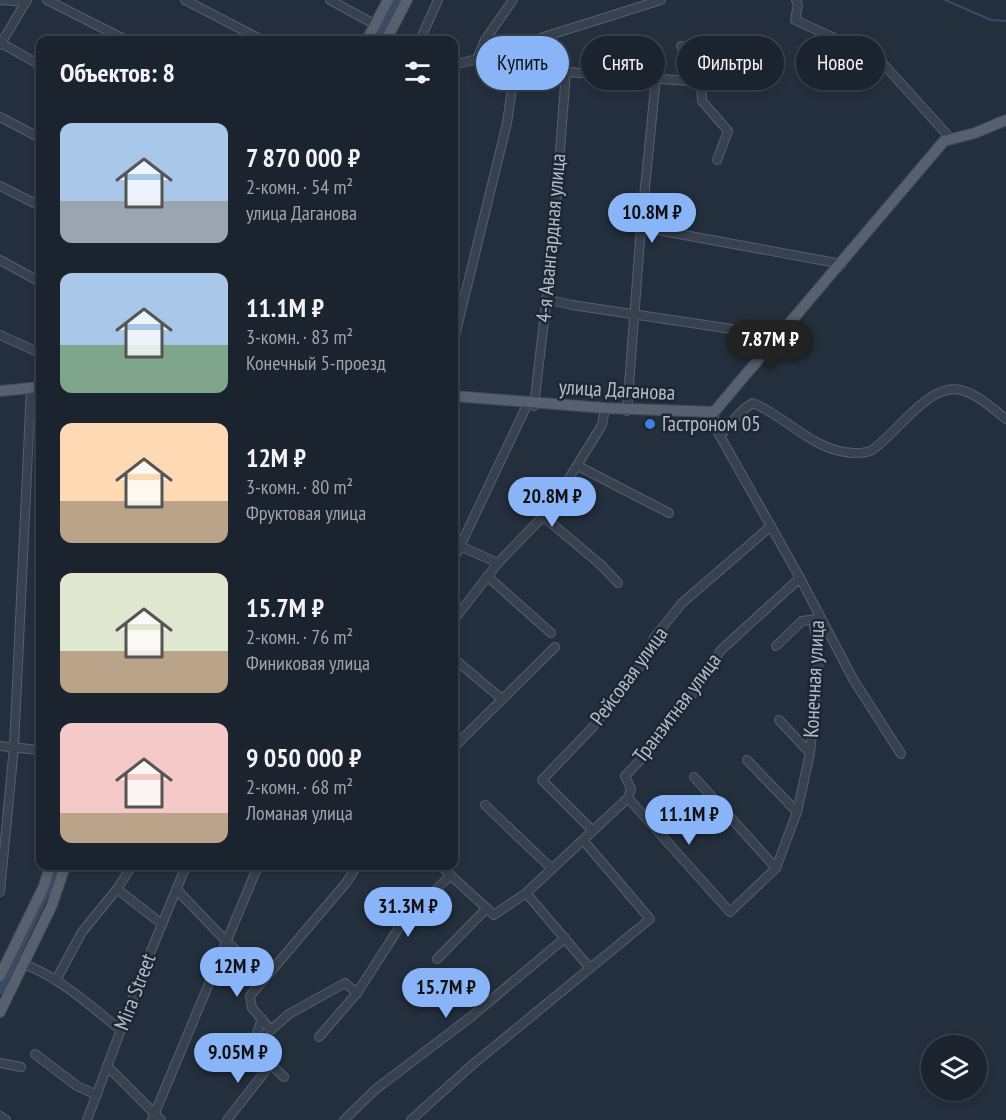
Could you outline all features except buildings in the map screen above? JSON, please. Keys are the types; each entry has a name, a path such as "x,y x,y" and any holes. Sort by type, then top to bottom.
{"main road":[{"path":"370,36 388,0"},
{"path":"388,36 407,0"},
{"path":"714,413 946,142 1006,122"},
{"path":"0,391 36,388"},
{"name":"улица Даганова","path":"458,398 531,405 714,413"},
{"path":"0,976 44,886 49,870"},
{"path":"0,1012 52,904 64,870"}],"street":[{"path":"1,0 27,1 1,44 36,63"},
{"path":"47,0 118,36"},
{"path":"185,0 254,36"},
{"path":"330,0 376,25"},
{"path":"422,36 438,0"},
{"path":"488,36 513,0"},
{"path":"547,36 661,0"},
{"path":"796,0 798,5 795,20 878,58 951,140"},
{"path":"458,64 476,59"},
{"path":"458,324 507,123 512,90"},
{"name":"4-я Авангардная улица","path":"458,542 531,405 546,299 564,90"},
{"path":"627,410 640,227 655,90"},
{"path":"701,90 702,100 728,130 717,160"},
{"path":"0,117 36,136"},
{"path":"0,186 36,204"},
{"path":"640,227 841,264"},
{"path":"0,260 36,280"},
{"path":"546,299 779,337"},
{"path":"0,335 36,351"},
{"path":"0,892 14,747 36,388"},
{"path":"720,436 744,407 753,403 764,407 805,436 826,446 852,453 870,452 932,396 955,389 972,395 1006,419"},
{"path":"458,614 498,562 544,517 602,425 604,409"},
{"name":"Конечная улица","path":"628,798 730,912 776,868 797,812 810,753 819,660 814,626 817,616 800,578 720,436 714,424 714,413"},
{"path":"578,466 669,513"},
{"path":"544,517 602,565 618,583"},
{"name":"Рейсовая улица","path":"593,831 542,780 592,728 644,661 654,638 682,603 771,526"},
{"path":"458,544 498,562"},
{"path":"487,576 551,633"},
{"name":"Транзитная улица","path":"628,798 631,789 625,776 646,754 689,699 721,650 800,578"},
{"path":"776,646 802,621 817,616 853,679 901,754"},
{"path":"458,743 555,648"},
{"path":"458,662 502,699"},
{"path":"780,720 810,753"},
{"path":"0,746 36,750"},
{"path":"747,760 797,812"},
{"path":"694,777 776,868"},
{"path":"446,870 494,915 526,893 628,798"},
{"path":"485,805 552,869"},
{"path":"411,1120 472,1065 650,919 583,840"},
{"path":"56,980 82,932 117,890 130,870"},
{"name":"Mira Street","path":"87,1120 184,870"},
{"path":"107,1066 156,1118 226,940 256,870"},
{"path":"354,870 346,883 250,996 252,1008 271,1030 290,1014 345,983 357,993"},
{"path":"320,1037 357,993 404,920 451,875"},
{"path":"176,889 265,978"},
{"path":"117,890 162,924"},
{"path":"526,893 589,967"},
{"path":"437,959 487,908"},
{"path":"344,1120 376,1089 472,1016 565,938"},
{"path":"23,964 56,980 121,1030"},
{"path":"262,1019 252,1047 284,1077"},
{"path":"35,1054 77,1086 97,1095"},
{"path":"0,1062 21,1067"},
{"path":"227,1120 271,1064"},
{"path":"0,1116 6,1120"}],"waterway":[{"path":"379,36 397,0"},
{"path":"945,0 991,20 1006,21"},
{"path":"0,991 55,870"}],"place":[{"name":"Гастроном 05","path":"650,424"}]}
